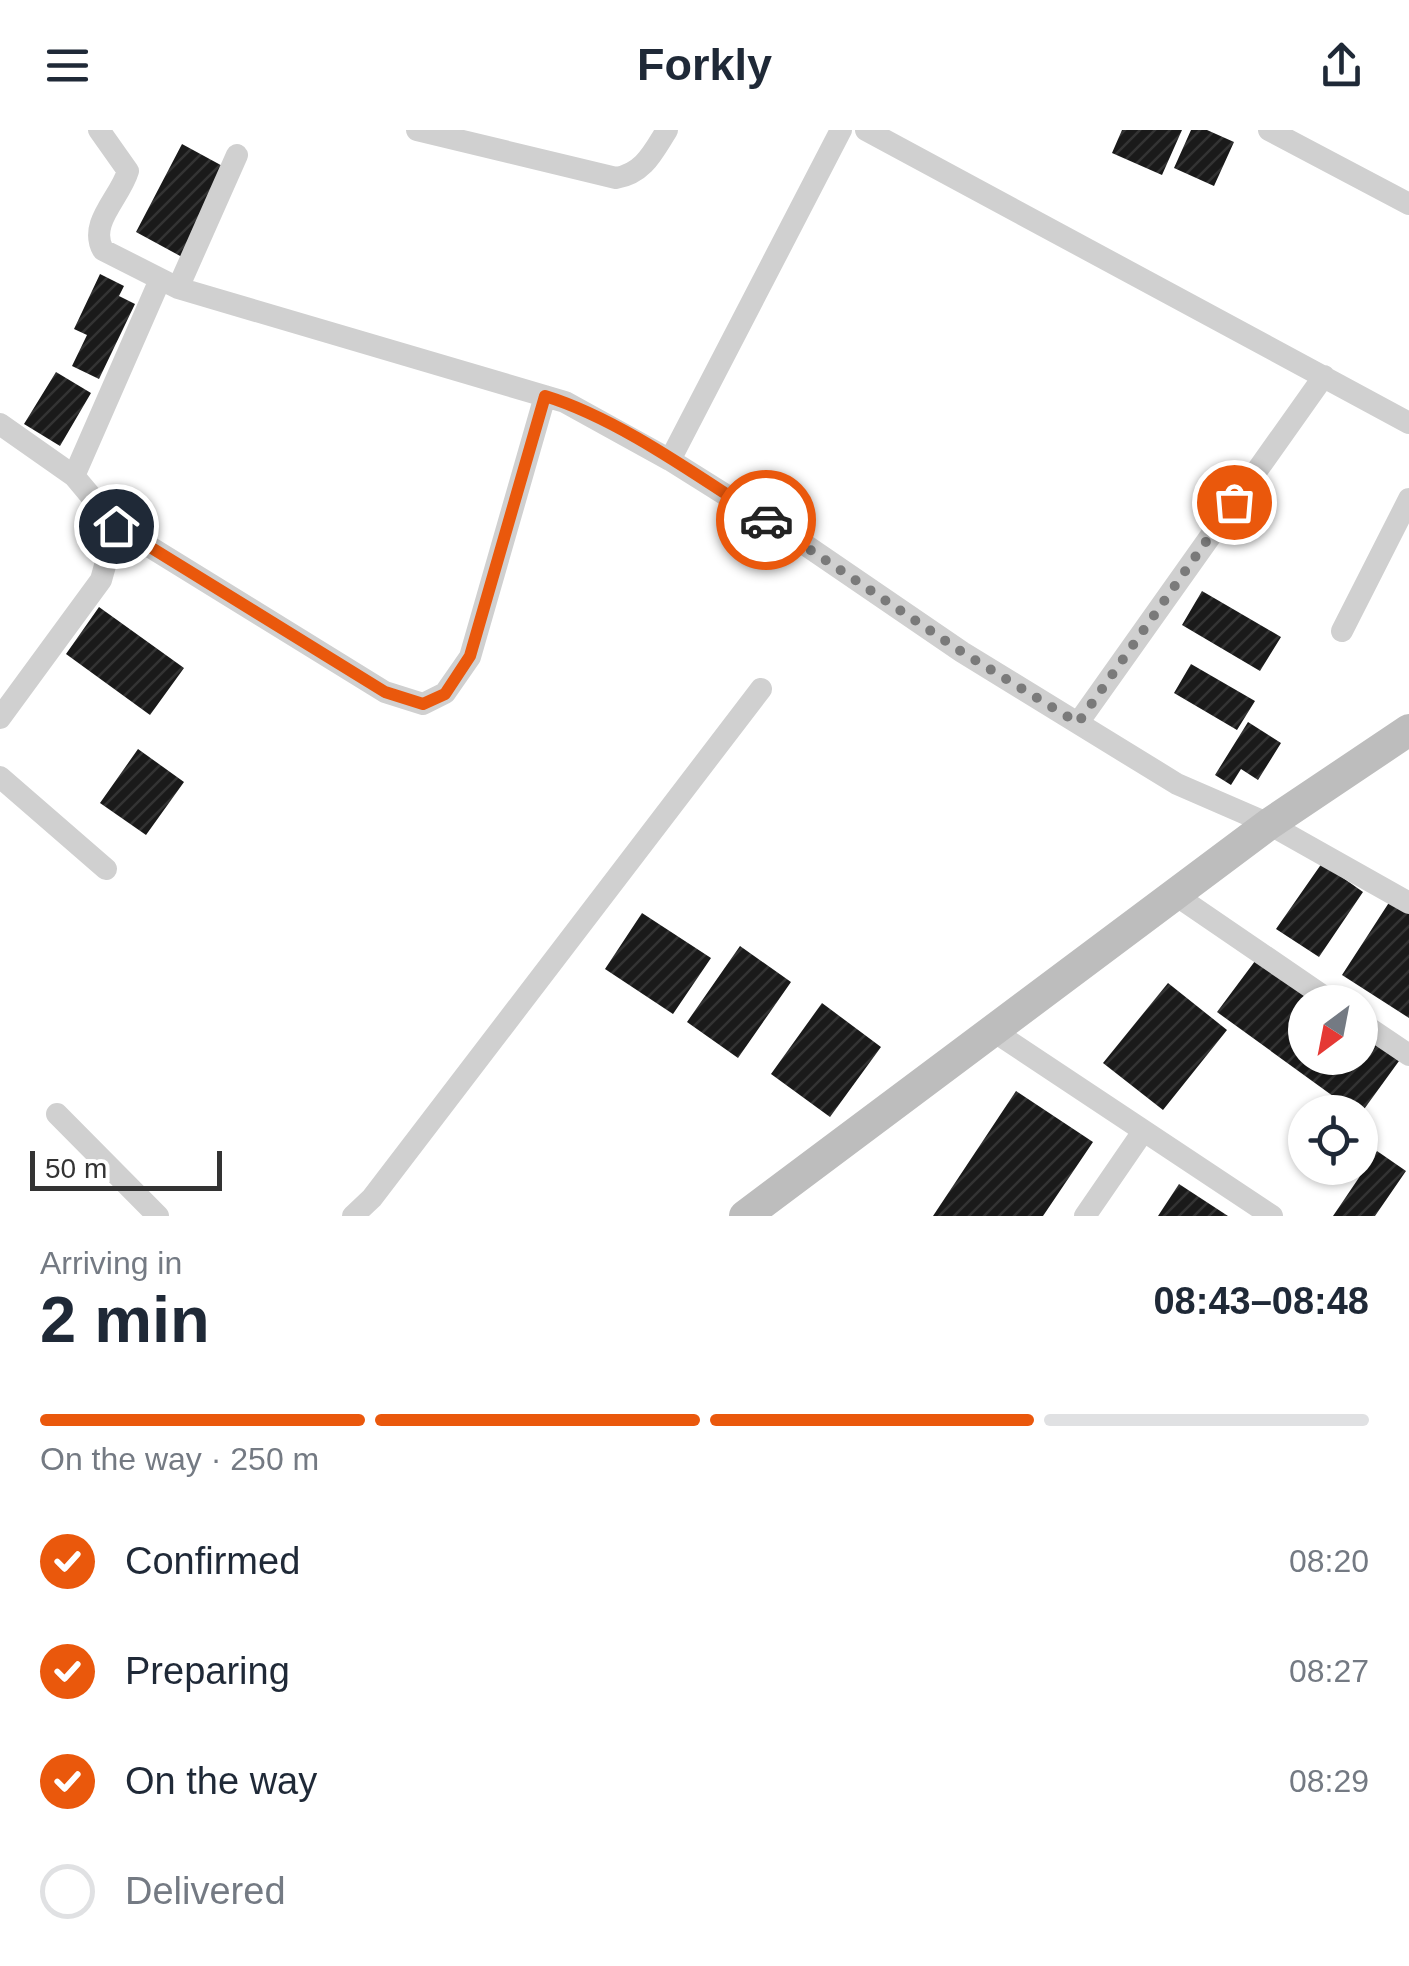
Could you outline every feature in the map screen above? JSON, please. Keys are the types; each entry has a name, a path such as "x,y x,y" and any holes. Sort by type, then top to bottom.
{"street":[{"path":"99,130 128,171 98,228 97,239 103,250 169,285 565,402 670,460 1177,784 1269,824 1409,903"},
{"path":"416,130 616,178 643,167 667,130"},
{"path":"670,460 841,130"},
{"path":"866,130 1409,423"},
{"path":"1268,130 1409,204"},
{"path":"74,476 238,155"},
{"path":"1078,723 1324,376"},
{"path":"0,424 74,476 116,526 385,692 423,704 445,694 470,656 545,396"},
{"path":"1342,631 1409,500"},
{"path":"0,718 102,580 116,526"},
{"path":"352,1216 372,1198 761,689"},
{"path":"745,1216 1269,824 1409,730"},
{"path":"0,777 106,869"},
{"path":"1174,894 1307,985"},
{"path":"995,1032 1272,1216"},
{"path":"1378,1034 1409,1056"},
{"path":"57,1114 158,1216"},
{"path":"1086,1216 1142,1133"}],"building":[{"path":"1122,130 1182,130 1162,175 1112,153"},
{"path":"1191,130 1207,130 1234,142 1214,186 1174,168"},
{"path":"182,144 228,169 182,257 136,232"},
{"path":"100,274 124,286 119,296 135,304 99,379 72,366 87,335 74,329"},
{"path":"56,372 91,393 60,446 24,424"},
{"path":"1202,591 1281,637 1260,671 1182,625"},
{"path":"99,607 184,668 150,715 66,654"},
{"path":"1191,664 1255,701 1237,730 1174,693"},
{"path":"1248,722 1281,743 1258,780 1241,769 1231,785 1215,775"},
{"path":"138,749 184,782 146,835 100,803"},
{"path":"1322,863 1363,892 1319,957 1276,929"},
{"path":"1390,901 1409,913 1409,1018 1378,998 1378,985 1358,985 1342,975"},
{"path":"642,913 711,958 673,1014 605,969"},
{"path":"740,946 791,982 738,1058 687,1022"},
{"path":"1258,957 1297,985 1288,985 1288,1063 1217,1012"},
{"path":"1168,983 1227,1030 1163,1110 1103,1063"},
{"path":"822,1003 881,1047 830,1117 771,1074"},
{"path":"1378,1045 1399,1061 1374,1095 1332,1095 1304,1075 1378,1075"},
{"path":"1016,1091 1093,1142 1043,1216 933,1216"},
{"path":"1378,1152 1406,1171 1375,1216 1333,1216 1354,1185 1378,1185"},
{"path":"1179,1184 1228,1216 1158,1216"}],"way so far":[{"path":"766,520 962,652 1078,723 1234,502"}],"route":[{"path":"116,526 385,692 423,704 445,694 470,656 545,396 565,402 670,460 766,520"}]}
